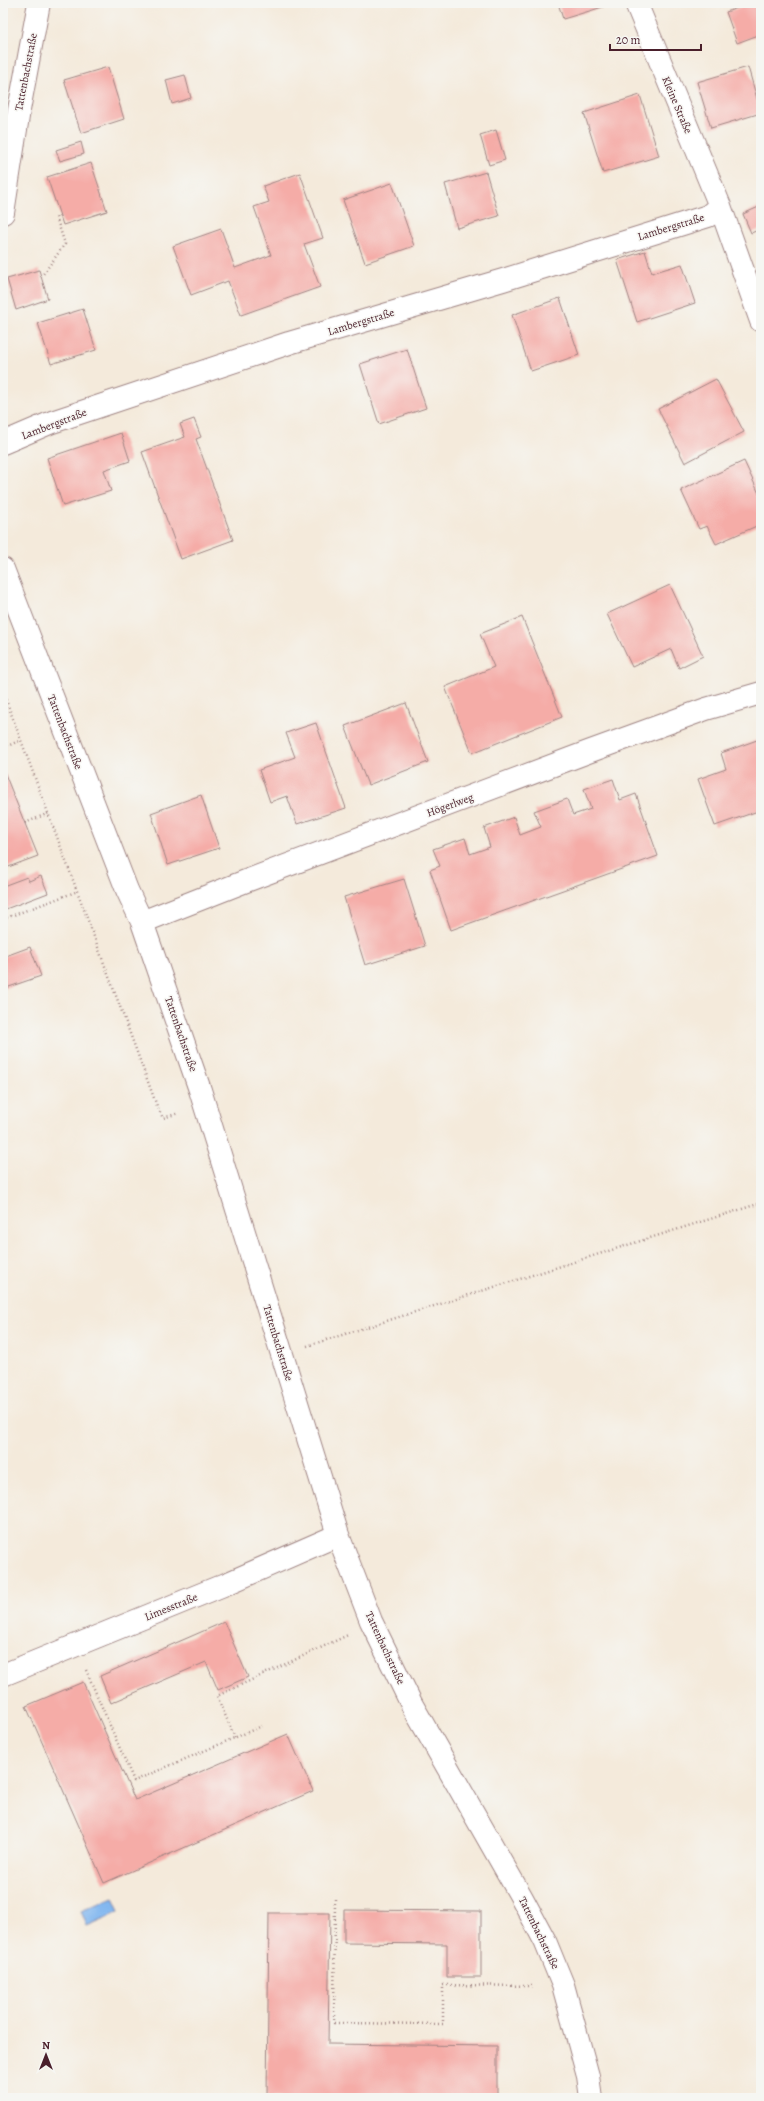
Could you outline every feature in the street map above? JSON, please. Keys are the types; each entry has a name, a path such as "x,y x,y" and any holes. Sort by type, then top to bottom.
{"street":[{"name":"Tattenbachstraße","path":"3,213 19,110 39,3"},
{"name":"Kleine Straße","path":"636,3 720,206 761,321"},
{"name":"Lambergstraße","path":"3,444 52,422 289,343 503,280 708,216 720,206"},
{"name":"Tattenbachstraße","path":"3,569 116,862 142,922 200,1090 338,1535 371,1621 412,1704 522,1898 545,1942 563,1985 588,2076 591,2098"},
{"name":"Högerlweg","path":"142,922 246,881 602,747 706,709 761,693"},
{"name":"Limesstraße","path":"3,1675 226,1584 338,1535"}],"path":[{"path":"41,277 65,244 56,217 60,216"},
{"path":"3,692 157,1106 163,1118 185,1111"},
{"path":"3,748 21,740"},
{"path":"25,823 49,813"},
{"path":"3,919 78,891"},
{"path":"281,1354 761,1203"},
{"path":"235,1738 217,1696 353,1632"},
{"path":"76,1646 134,1781 262,1726"},
{"path":"335,1899 334,2023 443,2024 443,1985 535,1986"}],"water":[{"path":"113,1897 119,1912 87,1926 81,1911"}],"building":[{"path":"558,3 605,3 606,6 563,19"},
{"path":"752,3 761,3 761,34 737,43 726,12"},
{"path":"108,67 124,119 81,133 64,80"},
{"path":"748,67 761,113 711,128 697,82"},
{"path":"185,75 191,98 172,104 166,80"},
{"path":"640,95 659,156 603,173 584,113"},
{"path":"496,130 505,160 489,165 480,135"},
{"path":"81,142 84,154 60,161 56,150"},
{"path":"91,163 107,211 63,225 47,177"},
{"path":"486,172 499,216 457,228 445,184"},
{"path":"300,173 323,238 304,244 320,287 241,315 228,281 191,295 173,246 221,229 235,268 271,255 254,207 269,202 263,186"},
{"path":"392,183 414,246 365,263 343,200"},
{"path":"761,206 761,229 751,233 743,214"},
{"path":"645,251 652,273 682,264 695,303 637,322 617,260"},
{"path":"39,270 48,299 16,310 7,279"},
{"path":"560,298 579,355 531,371 512,315"},
{"path":"83,309 96,350 51,364 38,323"},
{"path":"407,349 426,408 379,424 360,364"},
{"path":"716,379 744,432 685,463 658,409"},
{"path":"194,419 201,437 196,439 233,540 181,559 142,452 185,437 180,424"},
{"path":"121,433 130,461 104,470 111,491 63,506 47,458"},
{"path":"744,461 761,498 761,524 716,544 707,526 699,529 681,490"},
{"path":"670,585 703,656 679,668 671,649 632,667 607,614"},
{"path":"522,617 562,717 472,753 445,687 494,667 480,634"},
{"path":"406,703 428,762 368,785 345,726"},
{"path":"316,723 346,808 297,824 287,796 270,802 259,770 295,757 286,733"},
{"path":"757,740 761,753 761,810 715,826 698,779 726,769 721,753"},
{"path":"3,769 38,856 3,869"},
{"path":"613,779 620,800 636,794 658,856 451,930 430,870 440,866 433,849 465,838 470,854 490,847 484,828 514,817 520,835 541,827 534,811 567,799 573,815 591,809 584,789"},
{"path":"201,795 219,848 168,865 151,813"},
{"path":"41,876 48,893 3,910 3,886 27,877 29,881"},
{"path":"404,879 425,946 365,965 344,897"},
{"path":"30,947 41,976 3,989 3,957"},
{"path":"224,1622 248,1677 218,1690 206,1662 111,1703 100,1676"},
{"path":"83,1682 135,1800 288,1734 313,1791 104,1883 26,1706"},
{"path":"344,1910 481,1911 481,1977 447,1977 447,1944 344,1943"},
{"path":"269,1913 330,1913 328,2044 497,2046 497,2098 267,2098"}]}
